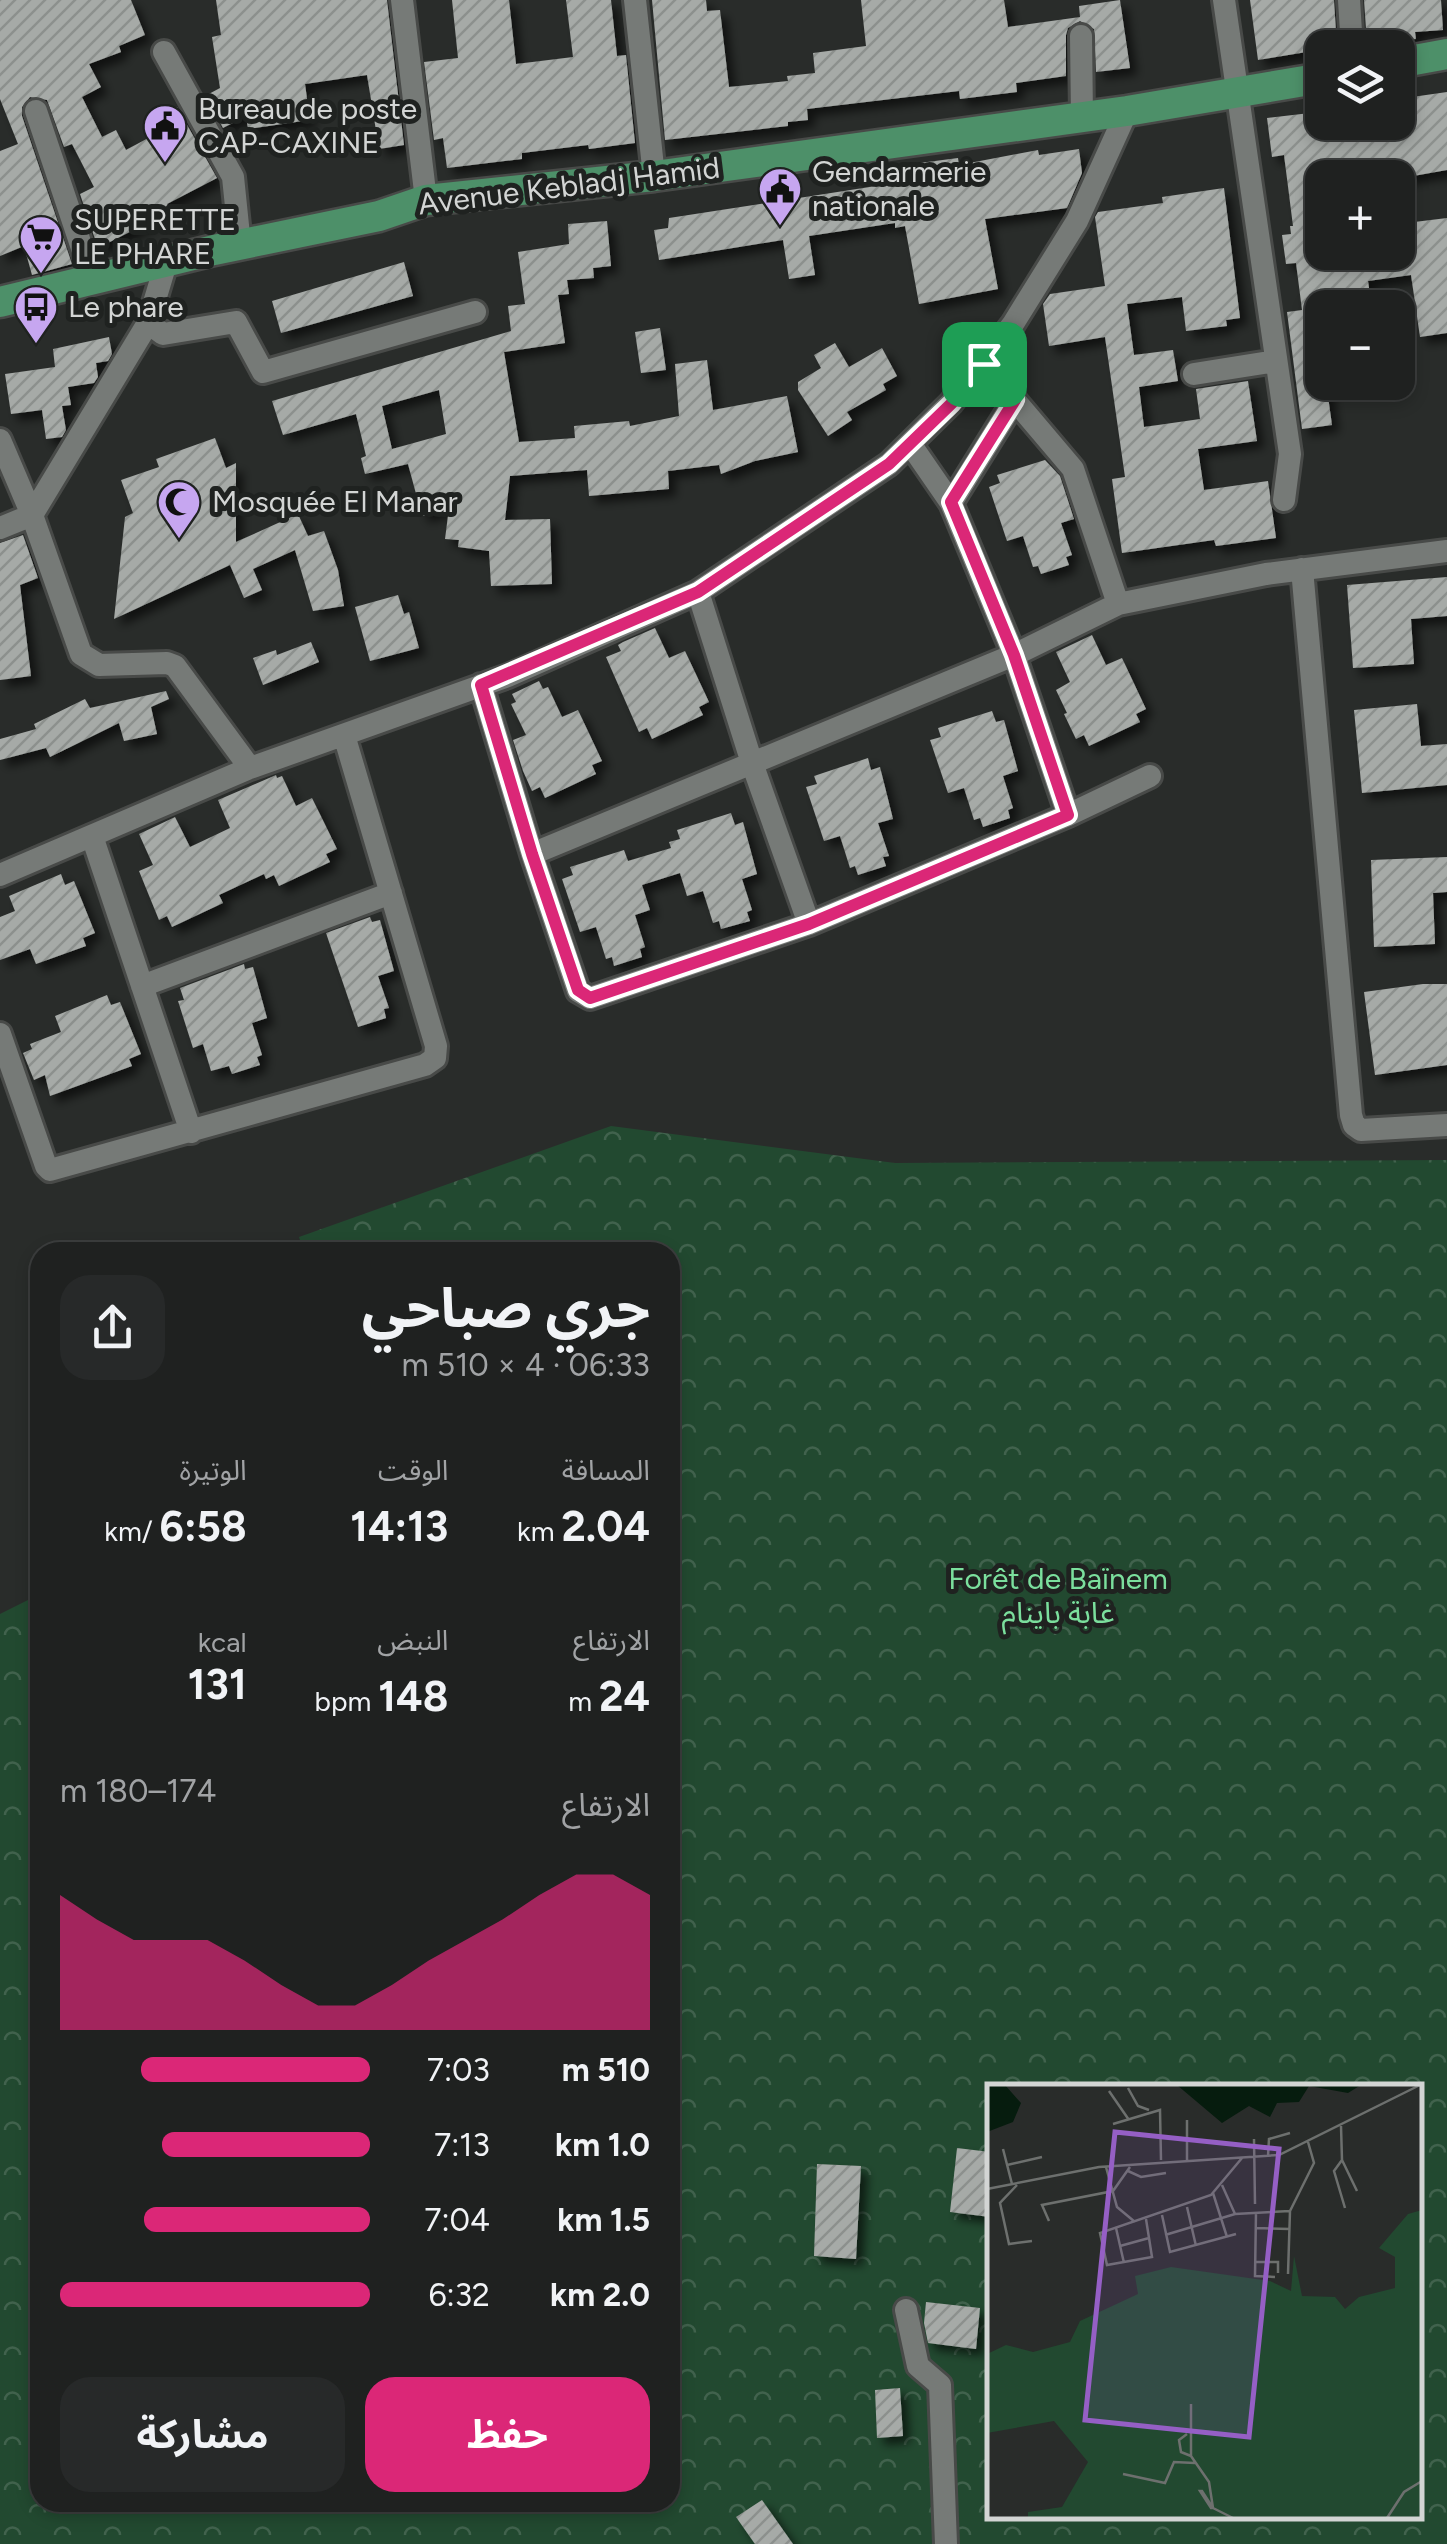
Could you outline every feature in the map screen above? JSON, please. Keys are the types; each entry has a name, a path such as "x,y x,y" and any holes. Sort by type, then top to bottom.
{"main road":[{"path":"1415,60 1447,54"},
{"name":"Avenue Kebladj Hamid","path":"0,302 379,216 426,200 654,176 1127,111 1305,80"}],"street":[{"path":"402,0 426,200"},
{"path":"636,0 654,176"},
{"path":"1224,0 1290,454 1284,500"},
{"path":"1349,0 1351,30"},
{"path":"1081,36 1082,117"},
{"path":"164,52 233,177 240,245"},
{"path":"36,111 93,281"},
{"path":"0,875 250,768 481,685 698,592 889,464 984,364 1077,220 1127,111"},
{"path":"0,528 32,515 148,324 166,263"},
{"path":"148,324 163,334 236,322 263,372 476,312"},
{"path":"1194,374 1276,361"},
{"path":"984,364 1072,468 1118,604"},
{"path":"951,502 1015,400"},
{"path":"0,440 32,515 80,654 99,665 175,666 250,768"},
{"path":"911,444 951,502 1014,655 1068,815"},
{"path":"532,854 1014,655 1118,604 1302,569 1447,550"},
{"path":"1302,569 1351,1115 1354,1125 1361,1130 1447,1125"},
{"path":"698,592 752,763 809,924"},
{"path":"481,685 578,990 590,998 809,924 1068,815 1150,776"},
{"path":"0,1034 50,1170 435,1058 436,1046 344,734"},
{"path":"92,836 191,1132"},
{"path":"142,986 391,893"},
{"path":"906,2310 918,2366 940,2385 946,2544"}],"green space":[{"name":"Forêt de Baïnem غابة باينام","path":"611,1126 895,1163 1447,1160 1447,2544 0,2544 0,1614 30,1599 30,2512 680,2512 680,1242 301,1242 299,1237"}],"building":[{"path":"0,0 131,0 145,35 119,46 121,52 89,64 101,87 82,97 102,137 116,130 126,150 163,130 157,118 177,107 217,178 167,204 171,211 98,248 80,194 94,187 72,144 64,147 47,100 30,97 22,107 22,116 72,264 32,275 24,246 0,256 0,151 18,144 0,99"},
{"path":"216,0 387,0 404,145 379,149 367,75 305,84 310,120 248,129 246,116 223,128 205,96 220,88 212,37 221,35"},
{"path":"452,0 509,0 516,64 573,57 566,0 611,0 617,56 626,55 635,143 522,153 522,159 447,168 443,138 434,140 424,62 458,58"},
{"path":"652,0 706,0 707,11 720,10 729,87 788,81 787,76 815,73 813,53 866,46 861,0 1004,0 1008,27 1080,17 1079,6 1120,0 1130,68 1096,72 1094,29 1080,21 1068,28 1066,35 1066,76 1016,83 1017,92 960,99 959,91 807,109 808,120 788,122 788,126 665,140"},
{"path":"1250,0 1334,0 1336,30 1305,30 1305,52 1258,60"},
{"path":"1364,0 1441,0 1443,30 1366,30"},
{"path":"1447,92 1447,170 1415,176 1415,160 1305,160 1305,270 1415,270 1415,222 1447,218 1447,333 1420,337 1411,275 1368,281 1369,290 1305,290 1305,400 1329,400 1332,425 1302,429 1287,312 1302,310 1296,263 1286,264 1282,235 1291,234 1293,226 1284,155 1272,157 1267,118 1305,114 1305,140 1415,140 1415,97"},
{"path":"1079,149 1082,173 1067,208 985,219 998,289 919,304 905,226 895,228 895,223 809,236 815,275 789,279 783,240 659,260 654,230 668,228 669,218 889,184 888,174 913,170 912,164 958,158 959,165 1038,150 1039,155"},
{"path":"1224,188 1240,318 1226,320 1227,326 1186,331 1182,297 1127,304 1134,355 1173,350 1178,381 1139,387 1144,427 1200,419 1196,389 1248,381 1257,441 1198,449 1204,490 1268,481 1276,538 1216,546 1214,540 1122,553 1112,479 1125,477 1105,337 1049,346 1043,304 1050,294 1105,286 1095,217 1098,212 1163,203 1162,197"},
{"path":"607,221 611,266 593,268 594,278 567,280 569,294 558,295 565,343 504,352 519,442 575,438 574,426 629,421 630,426 679,416 675,364 707,360 713,410 787,396 798,452 755,461 721,474 719,465 668,471 669,489 589,496 587,470 510,476 505,520 550,519 552,584 491,586 489,551 458,547 459,540 445,539 449,508 422,516 408,464 365,474 361,458 366,456 356,414 283,435 272,401 511,331 508,306 525,304 518,252 569,244 568,224","holes":["439,390 446,434 392,449 382,406"]},
{"path":"404,262 413,296 281,333 272,301"},
{"path":"660,328 666,370 641,373 635,332"},
{"path":"109,337 112,354 108,361 96,363 98,377 94,383 68,387 71,405 62,406 66,430 62,437 46,439 42,410 11,414 5,374 55,367 53,349"},
{"path":"835,343 849,367 882,348 897,376 883,384 886,390 847,412 852,420 828,436 798,390 798,382 821,368 814,355"},
{"path":"215,438 226,468 236,463 236,542 298,514 308,536 324,531 338,570 344,606 313,611 295,550 253,569 262,590 244,598 230,565 114,619 125,517 133,513 121,480 159,467 156,459"},
{"path":"1045,460 1060,476 1074,519 1061,523 1072,555 1066,557 1069,565 1041,574 1038,566 1033,567 1023,536 1007,541 989,487 1000,483 997,475"},
{"path":"23,535 38,578 20,585 31,676 0,680 0,543"},
{"path":"1447,577 1447,616 1411,619 1414,664 1353,668 1347,585"},
{"path":"398,595 404,614 409,612 419,648 370,661 355,607"},
{"path":"655,628 669,658 685,651 709,702 699,707 703,715 652,739 647,728 639,732 606,657 621,651 618,645 623,642"},
{"path":"1092,635 1106,665 1122,658 1146,709 1136,714 1140,722 1089,746 1084,735 1076,739 1064,714 1067,713 1056,690 1070,682 1056,652"},
{"path":"311,642 319,662 263,685 253,658 276,650 277,655"},
{"path":"539,681 543,689 548,687 562,717 578,710 602,761 592,765 596,774 545,798 540,787 532,791 523,771 513,740 526,735 511,704 516,702 512,694"},
{"path":"166,691 169,699 151,707 157,734 124,741 119,723 50,757 46,748 0,760 0,739 36,729 34,724 85,699 90,708"},
{"path":"1417,704 1421,746 1447,744 1447,785 1362,793 1354,710"},
{"path":"992,711 996,722 1004,720 1018,771 1003,776 1013,808 1008,810 1010,818 983,827 980,818 974,820 964,788 948,793 930,740 941,737 938,728"},
{"path":"868,758 871,770 880,767 893,819 878,823 889,856 883,857 886,866 858,875 855,866 850,868 840,836 824,841 806,787 817,784 814,776"},
{"path":"276,775 282,776 296,806 312,798 337,849 326,854 330,862 279,886 274,875 266,879 264,874 219,895 223,903 172,927 167,916 159,920 139,871 153,865 139,834 175,817 190,847 230,828 218,800"},
{"path":"731,813 735,825 743,822 757,874 742,879 752,910 747,912 750,921 721,929 719,921 713,923 703,891 687,896 680,873 642,885 650,910 635,915 645,947 640,949 642,957 614,966 612,957 606,959 596,927 580,932 562,879 573,875 570,867 624,850 628,861 671,848 669,842 680,839 677,830"},
{"path":"1447,857 1447,892 1433,893 1435,944 1374,947 1371,860"},
{"path":"61,874 65,885 74,881 95,933 83,938 86,946 36,964 30,949 0,960 0,917 15,911 9,896"},
{"path":"370,917 372,922 380,920 394,971 378,976 389,1008 384,1009 386,1018 358,1027 326,933"},
{"path":"244,964 245,969 253,967 267,1018 252,1023 262,1055 257,1057 260,1065 232,1074 229,1066 211,1071 203,1044 193,1048 178,1001 184,1000 180,988"},
{"path":"1447,984 1447,1065 1375,1075 1364,992"},
{"path":"107,995 111,1005 120,1002 141,1054 129,1059 132,1066 50,1096 45,1075 34,1080 23,1053 32,1049 30,1044 61,1032 55,1016"},
{"path":"957,2148 987,2152 987,2217 950,2212"},
{"path":"817,2164 861,2166 856,2259 814,2256"},
{"path":"926,2302 980,2308 976,2349 928,2343 924,2323"},
{"path":"900,2388 903,2436 877,2438 875,2390"},
{"path":"762,2500 793,2544 755,2544 736,2517"}],"place":[{"name":"Bureau de poste CAP-CAXINE","path":"165,164"},
{"name":"Gendarmerie nationale","path":"780,227"},
{"name":"SUPERETTE LE PHARE","path":"41,275"},
{"name":"Le phare","path":"36,345"},
{"name":"Mosquée El Manar","path":"179,540"}],"route":[{"path":"984,364 1015,400 951,502 1014,655 1068,815 809,924 590,998 583,995 578,990 532,854 481,685 698,592 889,464 952,403 984,364"}]}
